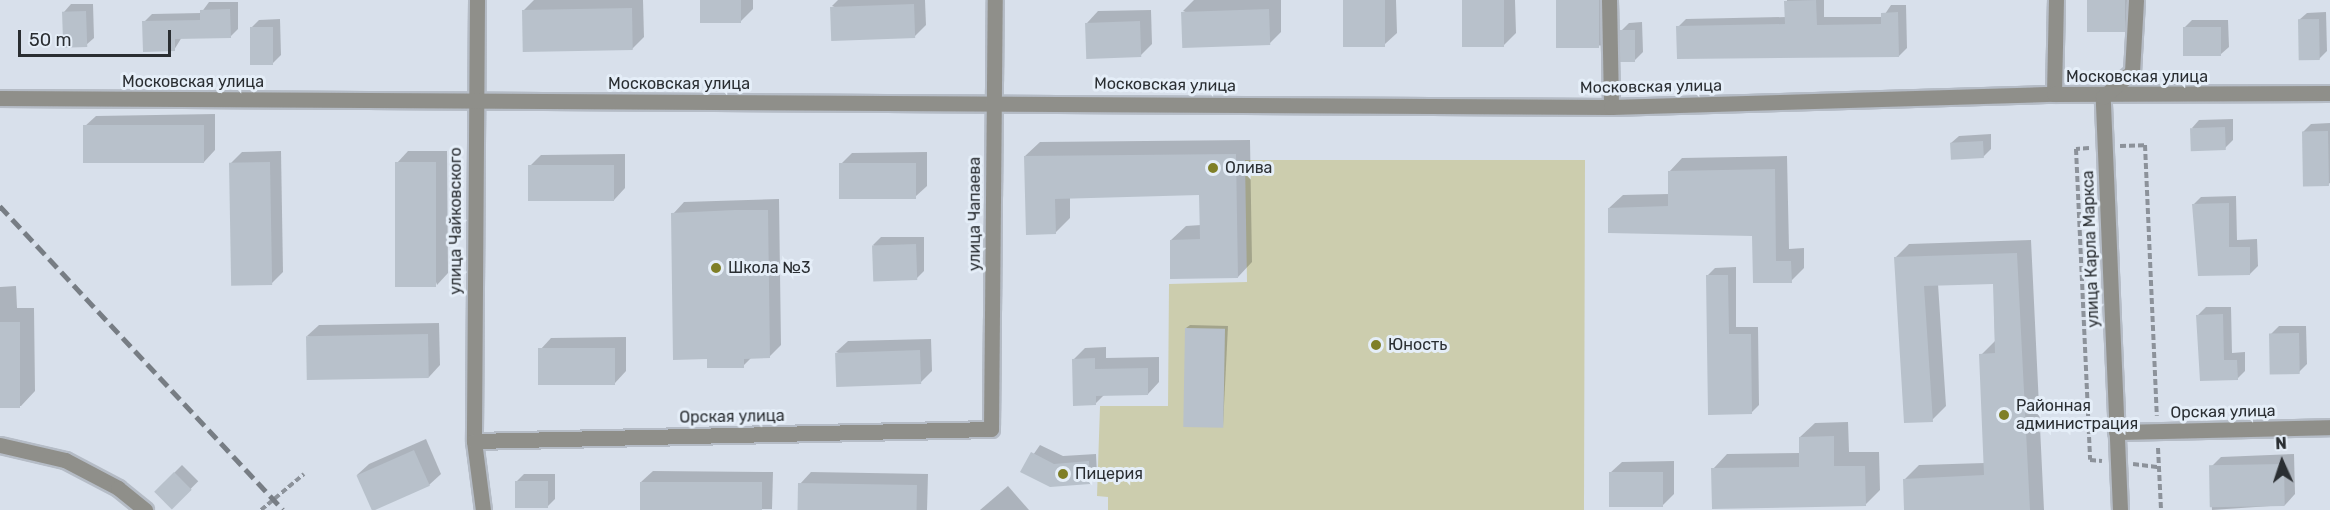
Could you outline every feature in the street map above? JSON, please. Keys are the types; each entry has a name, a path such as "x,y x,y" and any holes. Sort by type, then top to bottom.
{"street":[{"name":"улица Чайковского","path":"477,0 474,102 474,441 483,510"},
{"name":"улица Чапаева","path":"991,429 995,0"},
{"path":"1609,0 1611,107"},
{"path":"2054,94 2056,0"},
{"path":"2103,97 2132,72 2136,0"},
{"name":"Московская улица","path":"0,98 1611,107 2054,94 2103,97 2330,93"},
{"name":"улица Карла Маркса","path":"2103,97 2120,510"},
{"name":"Орская улица","path":"2116,432 2330,428"},
{"name":"Орская улица","path":"474,441 991,429"},
{"path":"0,446 65,459 118,488 145,510"}],"path":[{"path":"2159,467 2090,460 2076,149 2145,145 2161,510"},
{"path":"261,510 304,474"}],"green space":[{"name":"Юность","path":"1245,160 1585,160 1584,510 1108,510 1108,497 1097,496 1100,406 1168,406 1169,284 1247,282"}],"building":[{"path":"700,0 741,0 741,23 700,23"},
{"path":"1343,0 1385,0 1385,47 1343,47"},
{"path":"1462,0 1504,0 1504,47 1462,47"},
{"path":"1556,0 1599,0 1599,48 1556,48"},
{"path":"1816,0 1817,25 1881,24 1881,13 1898,12 1899,57 1677,59 1676,26 1785,24 1784,1"},
{"path":"2087,0 2125,0 2125,32 2087,32"},
{"path":"914,4 915,38 831,41 830,7"},
{"path":"632,8 633,50 523,52 522,10"},
{"path":"230,9 231,38 175,39 175,51 143,52 142,21 200,20 200,10"},
{"path":"1269,9 1270,45 1182,48 1181,12"},
{"path":"86,11 87,47 63,48 62,12"},
{"path":"2298,19 2319,19 2320,60 2299,60"},
{"path":"1140,21 1141,57 1086,59 1085,23"},
{"path":"250,27 273,27 273,65 250,65"},
{"path":"2183,27 2221,27 2221,56 2183,56"},
{"path":"1619,30 1635,30 1635,62 1619,62"},
{"path":"83,125 204,125 204,163 83,163"},
{"path":"2225,127 2226,150 2191,151 2190,128"},
{"path":"2302,131 2328,131 2329,186 2303,186"},
{"path":"1983,141 1984,158 1951,160 1950,143"},
{"path":"1236,154 1238,278 1170,279 1170,240 1200,239 1199,195 1055,199 1056,234 1026,235 1024,156"},
{"path":"270,162 272,285 231,286 229,163"},
{"path":"395,162 436,162 436,287 395,287"},
{"path":"839,163 916,163 916,199 839,199"},
{"path":"528,165 614,165 614,201 528,201"},
{"path":"1775,169 1776,261 1791,261 1792,283 1753,283 1752,236 1608,233 1608,208 1668,206 1668,171"},
{"path":"2229,203 2229,247 2250,247 2250,275 2198,276 2192,204"},
{"path":"768,210 770,358 744,359 744,368 707,368 707,359 673,360 671,213"},
{"path":"916,244 917,280 873,282 872,246"},
{"path":"2017,253 2030,510 1904,510 1903,479 1984,475 1979,354 1995,353 1993,284 1924,286 1933,422 1904,423 1894,257"},
{"path":"1706,275 1728,275 1729,334 1751,334 1752,414 1708,415"},
{"path":"2223,314 2224,360 2237,360 2238,380 2200,381 2196,315"},
{"path":"0,322 20,322 20,408 0,408"},
{"path":"1185,328 1225,329 1223,428 1183,427"},
{"path":"2299,333 2300,374 2270,375 2269,334"},
{"path":"428,334 429,378 307,380 306,336"},
{"path":"538,348 615,348 615,385 538,385"},
{"path":"920,350 921,384 836,387 835,353"},
{"path":"1095,358 1095,369 1148,368 1148,395 1096,396 1096,405 1073,406 1072,359"},
{"path":"1834,436 1834,466 1865,466 1866,506 1712,509 1711,468 1799,467 1799,437"},
{"path":"414,450 430,486 372,510 356,476"},
{"path":"1031,452 1054,464 1089,461 1090,484 1050,487 1020,472"},
{"path":"2284,464 2285,506 2210,507 2209,465"},
{"path":"174,472 192,490 172,509 154,492"},
{"path":"1609,472 1663,472 1663,507 1609,507"},
{"path":"515,481 548,481 548,508 515,508"},
{"path":"640,482 762,482 762,510 640,510"},
{"path":"798,483 917,485 917,510 798,510"}],"railway":[{"path":"0,206 283,510"}],"place":[{"name":"Олива","path":"1213,168"},
{"name":"Школа №3","path":"716,268"},
{"name":"Юность","path":"1376,345"},
{"name":"Районная администрация","path":"2004,415"},
{"name":"Пицерия","path":"1063,474"}]}
